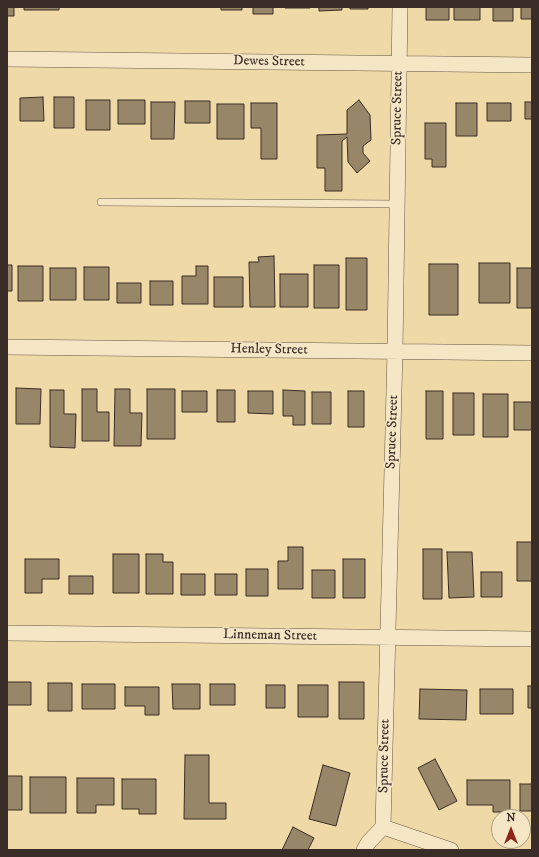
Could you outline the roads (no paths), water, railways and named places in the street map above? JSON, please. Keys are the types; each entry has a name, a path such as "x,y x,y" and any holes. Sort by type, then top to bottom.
{"street":[{"name":"Spruce Street","path":"383,827 395,351 400,7"},
{"name":"Dewes Street","path":"7,60 532,65"},
{"name":"Henley Street","path":"7,347 532,353"},
{"name":"Linneman Street","path":"7,633 532,639"},
{"path":"364,850 368,843 383,827 451,850"}],"lane":[{"path":"101,202 397,204"}]}
